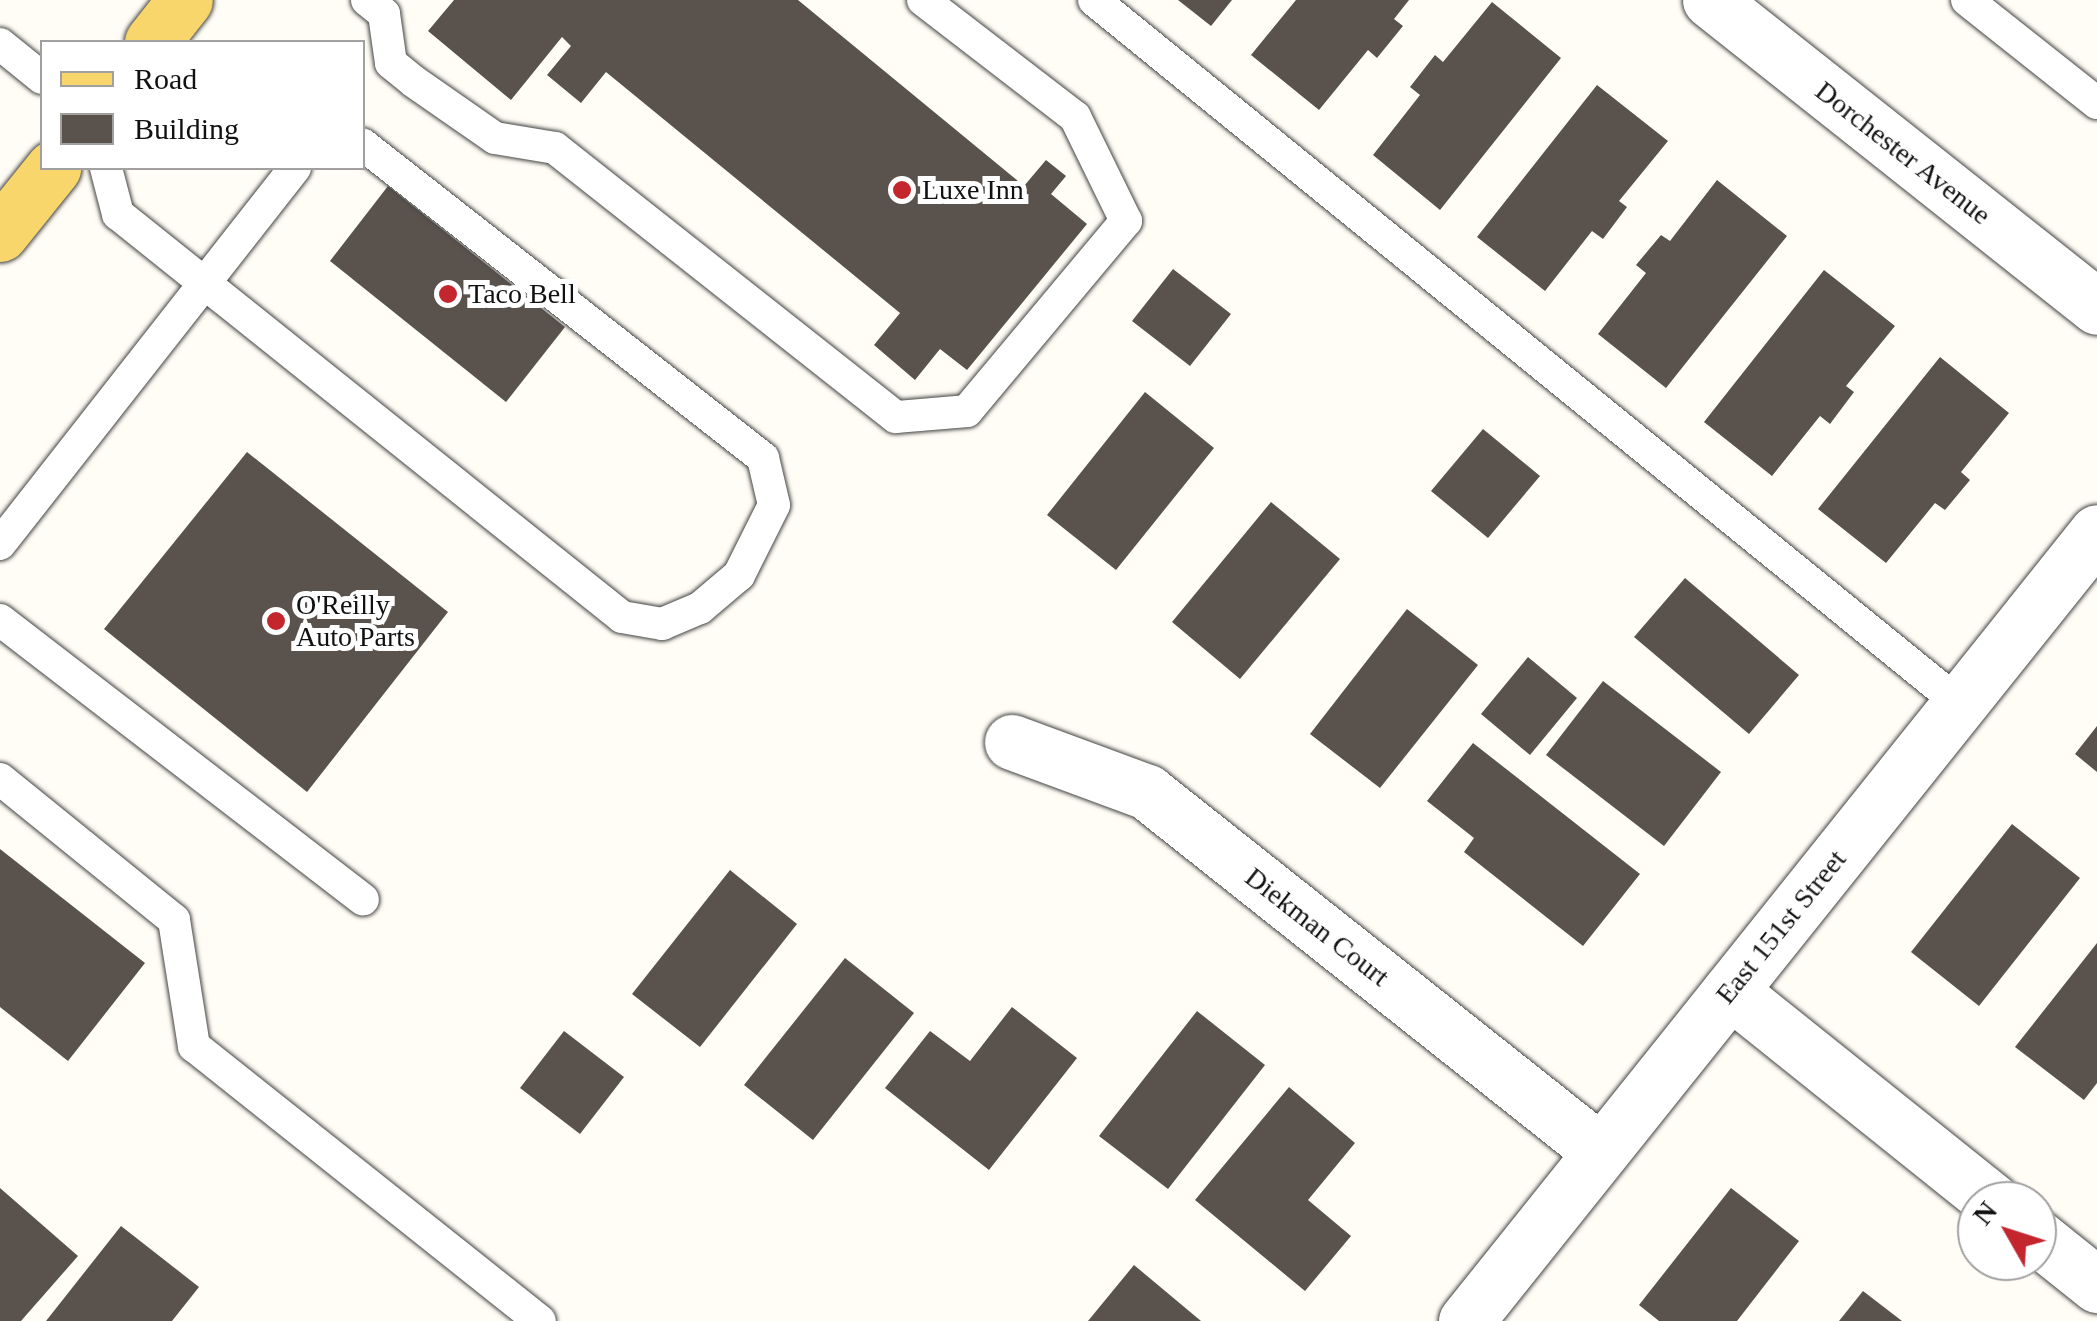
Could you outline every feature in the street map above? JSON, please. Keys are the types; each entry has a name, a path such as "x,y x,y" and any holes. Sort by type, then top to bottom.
{"main road":[{"path":"154,40 185,0"},
{"path":"0,234 51,170"}],"street":[{"name":"Dorchester Avenue","path":"1710,0 2094,298"},
{"name":"East 151st Street","path":"1466,1321 2097,532"},
{"name":"Diekman Court","path":"1012,742 1147,792 1601,1152"},
{"path":"1730,991 1967,1181"},
{"path":"2057,1253 2097,1285"}],"lane":[{"path":"382,5 391,63 495,138 555,148 896,417 968,411 1126,221 1075,117 923,0"},
{"path":"1094,0 1960,704"},
{"path":"1967,0 2097,103"},
{"path":"0,44 40,76"},
{"path":"107,170 118,214 622,617 662,624 700,608 739,574 774,505 763,458 365,146"},
{"path":"0,544 293,170"},
{"path":"0,620 363,900"},
{"path":"0,779 174,920 194,1046 540,1321"}],"building":[{"name":"Luxe Inn","path":"454,0 798,0 1024,186 1046,160 1066,176 1051,194 1087,224 967,370 940,349 915,380 874,345 900,313 606,72 581,103 547,75 571,46 562,37 511,100 428,31"},
{"path":"1178,0 1232,0 1211,26"},
{"path":"1296,0 1409,0 1394,19 1403,26 1377,58 1368,50 1319,110 1251,55"},
{"path":"1492,2 1561,58 1440,210 1373,155 1420,95 1410,87 1435,55 1443,62"},
{"path":"1597,85 1668,141 1619,201 1627,207 1603,239 1592,231 1545,291 1477,237"},
{"path":"1717,180 1787,236 1666,388 1598,334 1646,273 1636,265 1661,235 1670,241"},
{"name":"Taco Bell","path":"388,186 565,327 506,402 330,261"},
{"path":"1173,269 1231,314 1190,366 1132,321"},
{"path":"1824,270 1895,326 1846,386 1854,392 1830,424 1820,416 1772,476 1704,422"},
{"path":"1940,357 2009,413 1961,472 1970,480 1945,510 1935,503 1886,563 1818,509"},
{"path":"1145,392 1214,448 1116,570 1047,515"},
{"path":"1483,429 1540,476 1488,538 1431,491"},
{"name":"O'Reilly Auto Parts","path":"247,452 448,612 307,792 104,629"},
{"path":"1271,502 1340,559 1240,679 1172,622"},
{"path":"1685,578 1799,675 1749,734 1634,637"},
{"path":"1407,609 1478,665 1380,788 1310,734"},
{"path":"1528,657 1577,698 1530,755 1481,714"},
{"path":"1603,681 1721,772 1664,846 1546,755"},
{"path":"2097,726 2097,772 2075,754"},
{"path":"1473,743 1640,874 1583,946 1464,852 1474,838 1427,801"},
{"path":"2012,824 2080,878 1979,1006 1911,952"},
{"path":"0,849 145,963 68,1061 0,1007"},
{"path":"730,870 797,924 700,1047 632,994"},
{"path":"2097,943 2097,1083 2084,1100 2015,1047"},
{"path":"845,958 914,1013 813,1140 744,1085"},
{"path":"1012,1007 1077,1058 989,1170 885,1088 930,1031 970,1061"},
{"path":"1197,1011 1265,1065 1168,1189 1099,1136"},
{"path":"564,1031 624,1077 580,1134 520,1088"},
{"path":"1289,1087 1355,1143 1308,1200 1351,1236 1305,1291 1195,1200"},
{"path":"0,1188 78,1256 21,1321 0,1321"},
{"path":"1731,1188 1799,1241 1737,1321 1659,1321 1639,1305"},
{"path":"121,1226 199,1287 172,1321 46,1321"},
{"path":"1134,1265 1201,1321 1088,1321"},
{"path":"1863,1291 1902,1321 1839,1321"}],"place":[{"name":"Luxe Inn","path":"902,190"},
{"name":"Taco Bell","path":"448,294"},
{"name":"O'Reilly Auto Parts","path":"276,621"}]}
